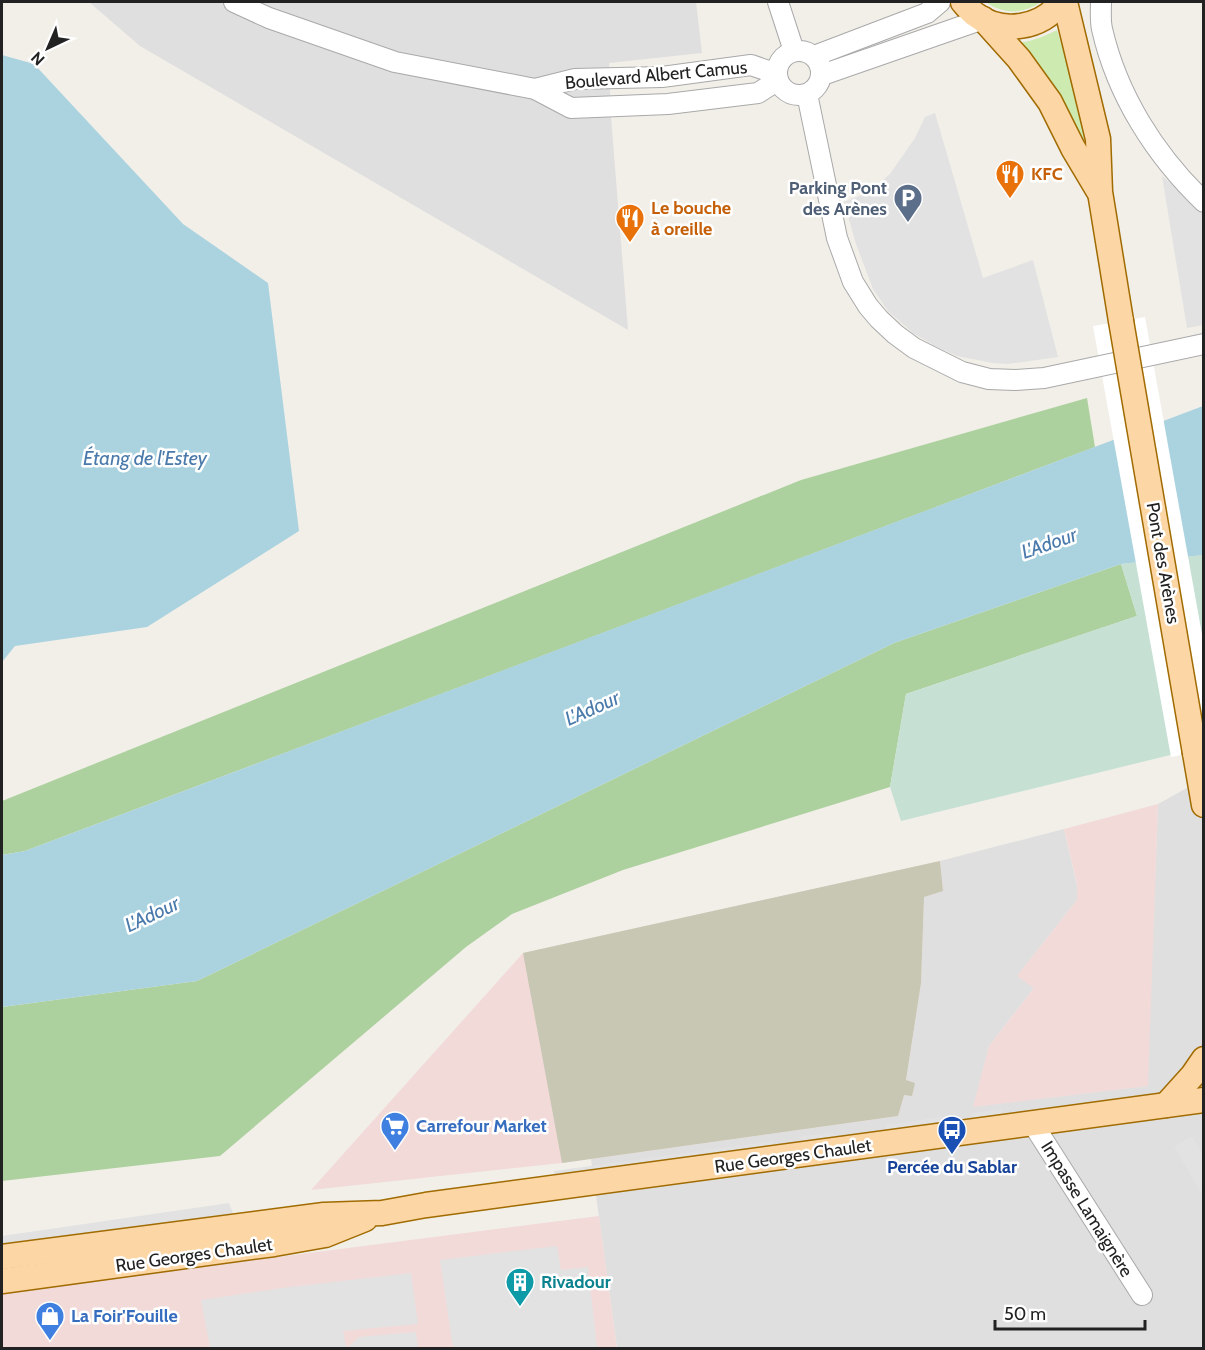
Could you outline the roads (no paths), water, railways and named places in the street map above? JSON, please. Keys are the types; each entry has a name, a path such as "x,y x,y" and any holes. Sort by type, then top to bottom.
{"main road":[{"path":"963,2 976,16 992,24 1010,27 1027,26 1044,19 1063,2"},
{"name":"Pont des Arènes","path":"1063,2 1098,139 1100,192 1203,805"},
{"path":"983,19 1018,59 1050,102 1073,148 1100,192"},
{"path":"1166,1106 1193,1075 1203,1059"},
{"name":"Rue Georges Chaulet","path":"2,1257 324,1215 382,1213 426,1205 1203,1100"},
{"name":"Rue Georges Chaulet","path":"2,1281 325,1235 382,1213"}],"street":[{"name":"Boulevard Albert Camus","path":"234,2 269,18 395,62 535,89 572,108 668,104 758,93 777,77 751,65 662,77 575,79 535,89"},
{"path":"778,2 794,51"},
{"path":"814,56 927,13 940,2"},
{"path":"1101,2 1101,27 1118,81 1149,139 1172,170 1203,202"},
{"path":"822,75 983,19"},
{"path":"794,51 808,52 814,56 819,62 822,75 817,87 800,96 787,92 777,77 778,66 782,59 794,51"},
{"path":"807,94 837,238 853,282 879,319 914,348 962,372 989,379 1015,380 1044,378 1203,344"},
{"name":"Impasse Lamaignère","path":"1033,1124 1142,1294"}],"water":[{"name":"Étang de l'Estey","path":"2,55 34,64 183,224 268,283 299,531 147,627 15,646 2,662"},
{"name":"L'Adour","path":"1203,406 1203,555 1121,564 894,643 197,981 2,1007 2,855 25,851"}],"place":[{"name":"KFC","path":"1010,200"},
{"name":"Parking Pont des Arènes","path":"908,224"},
{"name":"Le bouche à oreille","path":"630,244"},
{"name":"Carrefour Market","path":"395,1152"},
{"name":"Percée du Sablar","path":"952,1156"},
{"name":"Rivadour","path":"520,1308"},
{"name":"La Foir'Fouille","path":"50,1342"}]}
